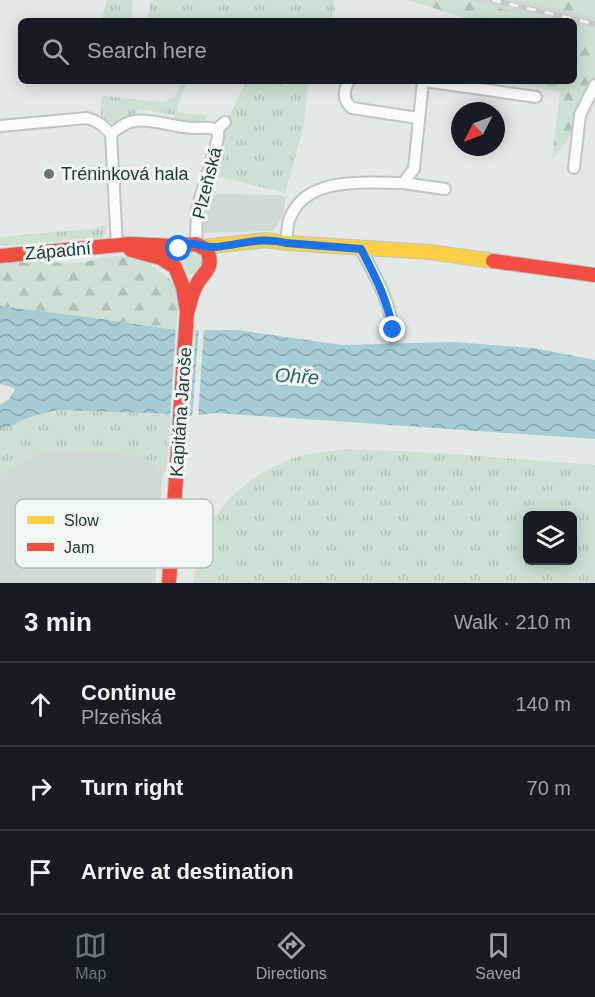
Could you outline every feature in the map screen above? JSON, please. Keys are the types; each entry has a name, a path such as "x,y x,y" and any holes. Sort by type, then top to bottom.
{"street":[{"path":"348,84 345,99 352,108 418,118"},
{"path":"403,183 414,169 423,84"},
{"path":"444,84 536,97"},
{"path":"574,168 580,115 595,85"},
{"path":"0,126 87,118 105,126 111,134 117,246"},
{"name":"Plzeňská","path":"111,134 119,127 135,120 190,128 213,128 218,131 218,138 197,209 194,245 216,247 276,240 286,243 361,249 430,252 595,275"},
{"path":"218,131 225,122"},
{"path":"286,243 288,222 304,199 334,184 403,183 445,189"},
{"name":"Plzeňská","path":"205,273 217,261 233,254 286,243"},
{"name":"Západní","path":"0,256 130,244 194,245"},
{"path":"194,245 209,255 210,263 205,273 197,279 183,278 176,269 175,256 194,245"},
{"name":"Západní","path":"117,246 161,258 176,269"},
{"path":"361,249 384,295 393,337"},
{"name":"Kapitána Jaroše","path":"175,499 187,312 183,287 176,269"},
{"name":"Kapitána Jaroše","path":"187,312 196,285 205,273"},
{"name":"Kapitána Jaroše","path":"169,583 170,568"}],"shaded area":[{"path":"463,0 521,0 595,17 595,31 577,27 577,18 538,18"},
{"path":"217,194 286,197 283,216 273,231 200,233 199,209 206,200"},
{"path":"55,449 144,455 158,471 163,471 161,499 15,499 15,568 156,568 155,583 0,583 0,474 11,470 34,454"}],"green space":[{"path":"107,0 133,0 131,18 102,18"},
{"path":"150,0 334,0 335,9 331,18 148,18"},
{"path":"407,0 463,0 539,18 465,18"},
{"path":"521,0 595,0 595,17"},
{"path":"577,27 595,31 595,99 584,119 552,160 560,91 519,84 577,84"},
{"path":"180,84 187,84 177,107 178,112 206,116 205,123 173,122 175,115 137,109 136,120 119,127 105,120 101,115 101,101 104,96 161,102 169,100 179,89"},
{"path":"245,84 308,84 304,126 285,193 212,175 228,118"},
{"path":"107,225 103,237 99,238 0,246 0,237 90,229"},
{"path":"192,250 197,251 203,257 203,267 197,273 192,274 187,273 181,267 180,262 181,257 187,251"},
{"path":"114,256 135,258 145,262 169,278 176,287 178,298 176,330 0,306 0,264 37,261 86,262"},
{"path":"57,410 171,414 167,465 163,477 163,472 158,471 143,455 55,449 34,454 11,470 0,474 0,431 30,417"},
{"path":"348,449 440,453 595,465 595,583 193,583 196,568 213,568 213,520 221,509 254,478 294,458 313,453"}],"water":[{"name":"Ohře","path":"0,306 176,330 237,330 342,345 452,342 533,348 595,360 595,439 216,413 190,416 57,410 30,417 0,431 0,405 8,400 15,390 0,384"}],"pier":[{"path":"176,327 196,327 189,419 170,417"},
{"path":"199,327 204,327 198,419 192,419"}],"railway":[{"path":"492,0 569,18"},
{"path":"577,20 595,24"}],"traffic: slow":[{"path":"203,247 266,240 430,252 493,261"}],"traffic: jam":[{"path":"0,256 130,244 173,246 196,244 207,250 210,262 195,289 188,310"},
{"path":"131,250 161,258 175,267"},
{"path":"493,261 595,275"},
{"path":"175,499 187,312 183,287 177,272"},
{"path":"169,583 170,568"}],"place":[{"name":"Tréninková hala","path":"49,174"}],"route":[{"path":"179,249 182,245 190,243 203,247 216,247 276,240 286,243 361,249 384,295 393,330"}]}
